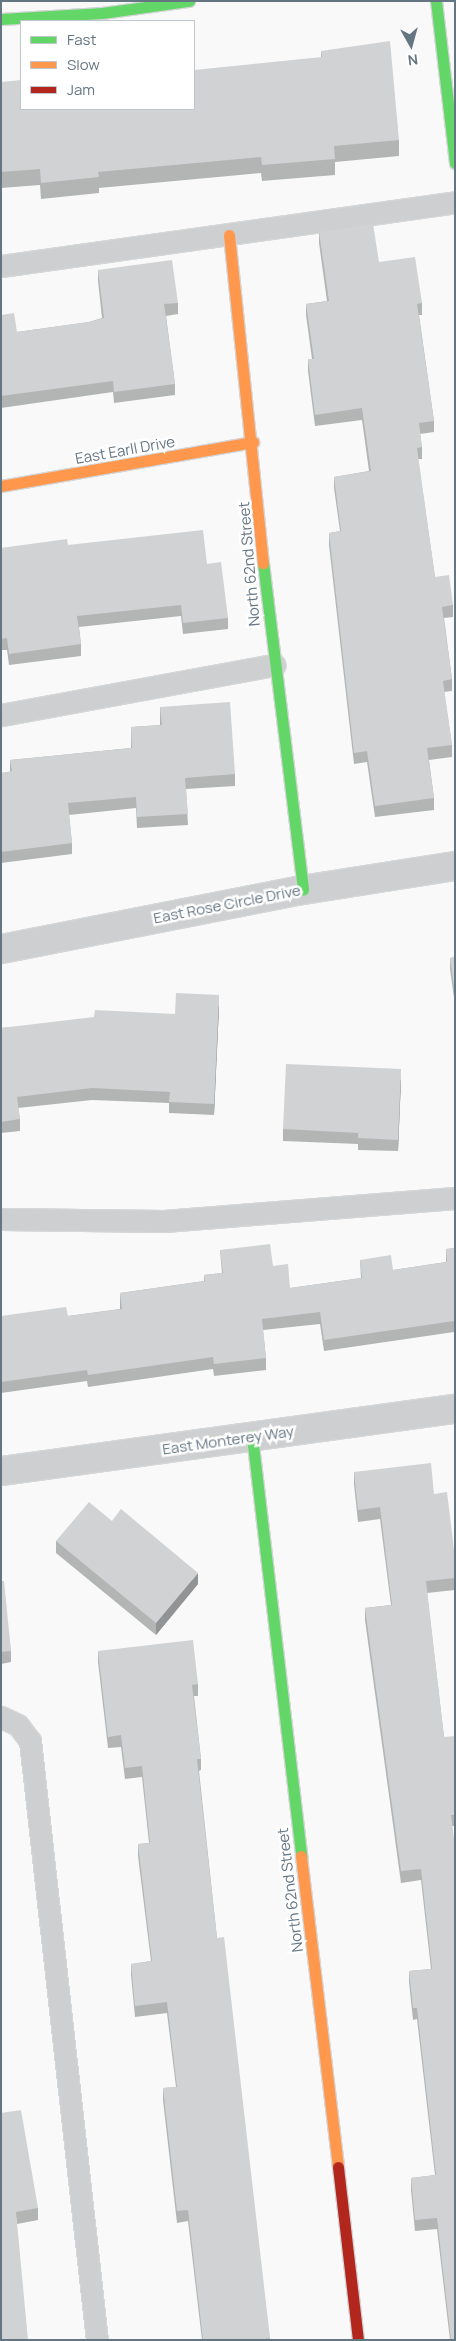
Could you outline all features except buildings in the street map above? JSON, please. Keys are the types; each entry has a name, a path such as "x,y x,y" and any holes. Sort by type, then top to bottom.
{"street":[{"path":"436,1 455,163"},
{"path":"1,19 102,13 186,2"},
{"name":"North 62nd Street","path":"230,235 253,442 274,665 303,890"},
{"name":"East Earll Drive","path":"1,486 253,442"},
{"name":"East Rose Circle Drive","path":"1,949 303,890 455,866"},
{"name":"East Monterey Way","path":"1,1471 455,1410"},
{"name":"North 62nd Street","path":"252,1436 358,2340"}],"lane":[{"path":"1,266 455,202"},
{"path":"1,715 274,665"},
{"path":"1,1219 164,1221 455,1198"},
{"path":"1,1717 18,1725 30,1741 97,2340"}],"traffic: fast":[{"path":"1,19 102,13 189,1"},
{"path":"436,1 455,163"},
{"path":"263,563 303,890"},
{"path":"252,1436 301,1856"}],"traffic: slow":[{"path":"229,235 263,563"},
{"path":"1,486 253,442"},
{"path":"301,1856 338,2167"}],"traffic: jam":[{"path":"338,2167 358,2340"}]}
